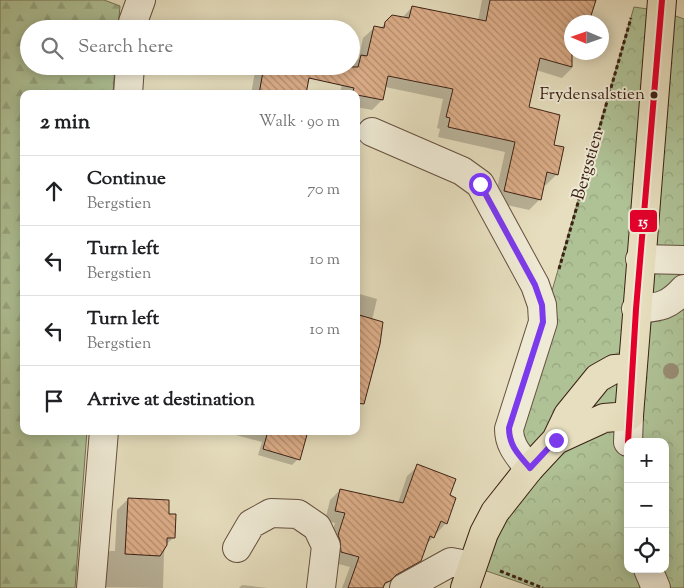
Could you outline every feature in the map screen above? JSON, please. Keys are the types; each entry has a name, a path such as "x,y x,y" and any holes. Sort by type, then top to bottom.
{"main road":[{"path":"556,440 604,418 629,429 636,309 662,0"},
{"path":"470,572 484,533 495,512 530,468 556,440 568,415 598,378 614,369 632,368"}],"street":[{"path":"134,20 141,0"},
{"path":"128,90 129,75"},
{"path":"372,132 462,170 480,184 535,285 542,305 543,322 509,428 509,439 512,448 530,468"},
{"path":"640,259 684,260"},
{"path":"636,309 660,307 684,289"},
{"path":"91,588 104,435"},
{"path":"237,548 251,524 271,513 298,514 317,527 326,546 321,588"},
{"path":"404,588 451,562 470,572"},
{"path":"650,573 656,588"}],"path":[{"name":"Bergstien","path":"557,275 631,17"},
{"path":"470,572 542,588"}],"green space":[{"path":"0,0 104,0 120,6 119,20 20,20 20,75 114,75 113,90 20,90 20,435 87,435 75,588 0,588"},
{"path":"634,7 661,11 684,19 684,588 536,588 472,566 529,469 512,448 543,322"}],"building":[{"path":"490,0 596,0 591,15 564,15 564,60 572,60 572,67 540,58 529,107 560,115 554,145 564,147 558,175 547,172 541,200 504,191 515,142 448,127 450,118 446,117 453,89 388,76 383,100 360,96 360,90 353,90 354,88 309,78 307,90 260,90 262,75 360,75 361,55 367,56 374,26 384,28 385,22 392,15 409,18 412,6 486,21"},
{"path":"360,315 383,322 380,344 364,404 360,404"},
{"path":"267,435 307,435 300,460 263,449"},
{"path":"417,464 456,479 450,495 456,498 447,524 441,521 434,538 430,536 421,561 396,575 385,583 383,588 348,588 359,557 341,552 338,535 345,513 335,511 340,489 403,503"},
{"path":"128,498 169,500 169,514 176,514 175,538 167,538 167,545 160,556 125,554"}],"transit line":[{"name":"15","path":"628,438 636,309 662,0"}],"place":[{"name":"Frydensalstien","path":"654,95"}],"route":[{"path":"480,184 535,285 542,305 543,322 509,428 509,439 512,448 530,468 556,440"}]}
